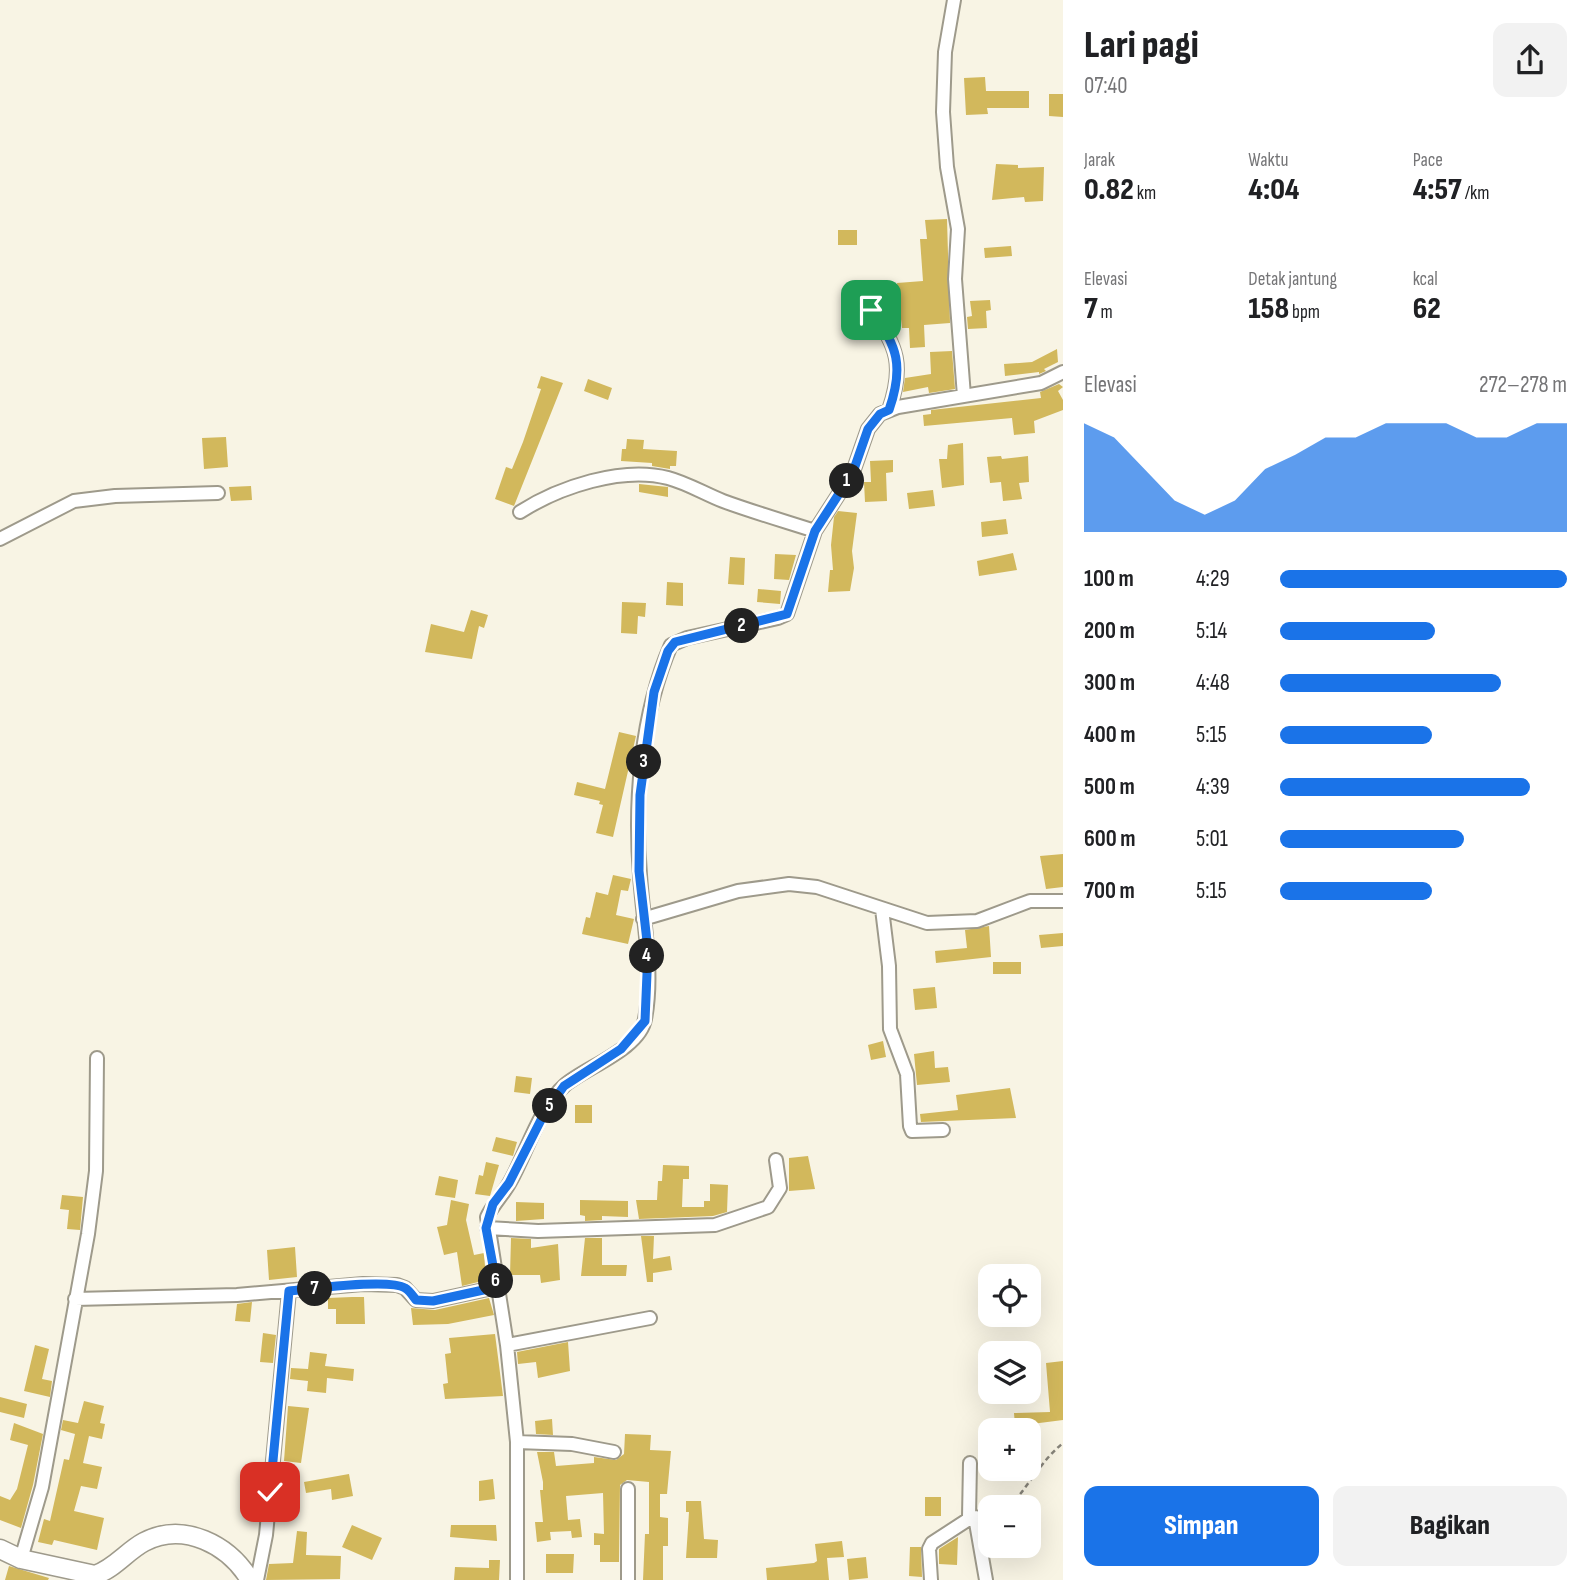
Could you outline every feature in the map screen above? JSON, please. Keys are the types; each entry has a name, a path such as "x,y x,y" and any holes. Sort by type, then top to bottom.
{"main road":[{"path":"0,1549 21,1559 95,1575 143,1542 160,1536 184,1535 213,1542 243,1569 250,1580"}],"street":[{"path":"954,0 945,52 943,112 947,167 958,229 955,279 964,396"},
{"path":"871,310 894,344 896,353 897,387 889,410"},
{"path":"517,1580 517,1442 507,1345 486,1228 493,1204 509,1183 544,1114 564,1086 621,1049 645,1021 648,950 639,871 640,795 654,692 671,645 687,638 785,615 798,587 815,531 853,472 868,429 880,414 889,410 1041,383 1063,372"},
{"path":"520,512 561,489 589,482 620,477 668,478 740,507 815,531"},
{"path":"0,540 74,501 116,496 218,493"},
{"path":"643,919 748,889 789,884 817,887 927,923 977,921 1030,901 1063,901"},
{"path":"882,909 889,966 890,1029 907,1074 912,1130 943,1130"},
{"path":"21,1559 41,1488 88,1234 96,1171 97,1058"},
{"path":"486,1228 538,1231 715,1225 768,1207 780,1188 776,1160"},
{"path":"75,1299 289,1291 363,1284 397,1285 405,1288 416,1300 433,1301 497,1287"},
{"path":"257,1580 266,1535 289,1291"},
{"path":"507,1345 650,1318"},
{"path":"517,1442 572,1444 614,1452"},
{"path":"968,1517 970,1463"},
{"path":"628,1489 628,1580"},
{"path":"930,1580 929,1549 932,1543 968,1517 975,1517 986,1580"}],"path":[{"path":"1021,1495 1043,1460 1063,1443"}],"building":[{"path":"985,77 986,91 1029,91 1029,108 987,108 988,114 966,115 964,78"},
{"path":"1049,94 1063,94 1063,117 1049,116"},
{"path":"996,164 1018,165 1018,168 1044,167 1043,201 1025,202 1024,197 992,200"},
{"path":"947,219 950,323 924,325 925,347 910,348 909,328 902,328 897,283 923,281 920,239 927,239 925,220"},
{"path":"838,230 857,230 857,245 838,245"},
{"path":"1011,246 1012,256 985,258 984,248"},
{"path":"990,300 991,310 986,311 987,328 968,329 967,317 972,316 970,301"},
{"path":"1057,349 1058,362 1044,369 1046,371 1039,374 1005,376 1004,364 1032,362"},
{"path":"952,351 955,389 929,393 928,387 903,392 905,378 931,374 930,352"},
{"path":"541,376 563,383 514,506 495,499 506,467 512,469 523,442 541,389 537,388"},
{"path":"588,379 612,388 608,400 584,391"},
{"path":"1059,384 1063,387 1058,391 1063,400 1063,410 1034,421 1035,433 1014,435 1012,418 924,426 923,415 931,414 931,410 1041,398 1040,392"},
{"path":"226,437 228,467 204,469 202,438"},
{"path":"627,439 644,440 643,449 677,451 676,466 670,466 670,469 652,466 652,463 621,461 622,449 626,449"},
{"path":"963,443 964,485 942,488 939,459 947,459 948,445"},
{"path":"1001,456 1002,459 1028,456 1029,482 1019,483 1022,499 1003,501 1001,482 990,483 987,457"},
{"path":"893,460 893,472 886,473 887,501 865,502 864,482 871,482 870,461"},
{"path":"639,484 668,487 668,497 639,492"},
{"path":"251,486 252,500 231,501 229,487"},
{"path":"933,490 935,506 909,509 907,493"},
{"path":"838,511 857,513 852,551 854,568 850,591 828,592 830,570 833,570 831,545 834,517"},
{"path":"1006,519 1008,534 982,537 981,522"},
{"path":"1013,553 1017,570 979,576 977,561"},
{"path":"775,554 796,555 789,580 774,579"},
{"path":"730,557 745,558 744,585 728,584"},
{"path":"667,582 683,583 683,606 666,605"},
{"path":"758,589 781,591 780,604 757,602"},
{"path":"622,602 646,603 645,617 638,616 637,634 621,633"},
{"path":"471,610 488,615 484,628 479,626 472,659 425,652 431,624 464,632"},
{"path":"619,732 636,736 613,837 596,833 603,805 599,804 600,801 574,795 577,782 605,789"},
{"path":"1063,854 1063,887 1046,889 1040,856"},
{"path":"613,875 631,879 628,891 621,890 616,915 634,919 628,944 582,934 586,917 590,918 596,892 608,895"},
{"path":"989,926 991,957 936,963 935,951 967,948 965,930"},
{"path":"1063,933 1063,946 1041,948 1039,935"},
{"path":"993,962 1021,962 1021,974 993,974"},
{"path":"935,987 937,1008 915,1010 913,989"},
{"path":"883,1041 886,1057 871,1060 868,1045"},
{"path":"934,1051 935,1068 948,1067 950,1082 917,1085 914,1054"},
{"path":"516,1076 532,1078 530,1094 514,1092"},
{"path":"1010,1088 1016,1118 921,1122 920,1114 958,1110 956,1095"},
{"path":"575,1105 592,1105 592,1123 575,1123"},
{"path":"496,1137 517,1142 513,1156 492,1151"},
{"path":"808,1156 815,1189 789,1191 789,1158"},
{"path":"486,1162 499,1165 490,1196 475,1194 479,1175 483,1176"},
{"path":"663,1165 689,1166 689,1179 683,1179 682,1207 704,1207 704,1201 710,1201 710,1184 728,1185 727,1212 713,1216 639,1219 636,1200 657,1200 658,1181 662,1181"},
{"path":"439,1176 458,1180 455,1198 435,1195"},
{"path":"62,1195 83,1197 80,1230 67,1229 69,1210 60,1209"},
{"path":"451,1200 469,1204 466,1220 474,1255 484,1253 486,1280 462,1286 457,1252 444,1255 437,1227 447,1225"},
{"path":"580,1200 628,1201 628,1217 602,1216 602,1220 585,1221 585,1216 580,1215"},
{"path":"516,1202 544,1203 544,1219 516,1221"},
{"path":"641,1236 654,1236 653,1259 670,1256 672,1270 653,1273 653,1282 647,1282"},
{"path":"511,1238 531,1239 531,1248 558,1244 560,1280 541,1283 540,1275 510,1275"},
{"path":"585,1238 602,1238 602,1265 627,1265 626,1276 581,1276"},
{"path":"295,1247 297,1277 269,1280 267,1250"},
{"path":"364,1297 365,1324 336,1324 336,1309 328,1309 328,1298"},
{"path":"489,1298 494,1315 448,1324 413,1325 411,1308 435,1310"},
{"path":"252,1302 250,1322 235,1321 237,1304"},
{"path":"263,1333 276,1335 273,1363 260,1362"},
{"path":"495,1334 503,1396 445,1399 443,1384 448,1383 445,1354 451,1353 449,1338"},
{"path":"568,1342 570,1371 538,1378 536,1362 518,1364 517,1352"},
{"path":"35,1345 49,1349 42,1379 52,1381 50,1397 24,1391"},
{"path":"310,1352 327,1354 325,1366 354,1369 353,1381 327,1378 326,1393 307,1391 308,1381 290,1379 291,1368 308,1369"},
{"path":"1063,1361 1063,1420 1041,1423 1041,1418 1014,1418 1014,1413 1050,1412 1046,1363"},
{"path":"0,1397 27,1404 24,1418 0,1412"},
{"path":"84,1401 104,1406 100,1423 105,1424 102,1439 89,1436 83,1463 102,1467 97,1489 81,1486 74,1511 104,1518 97,1550 54,1540 52,1545 38,1542 44,1519 50,1521 64,1459 69,1460 75,1434 61,1430 63,1420 78,1423"},
{"path":"288,1406 309,1408 301,1463 284,1461"},
{"path":"552,1419 553,1435 536,1434 535,1421"},
{"path":"14,1423 43,1434 21,1528 0,1520 0,1496 10,1500 17,1489 28,1445 10,1440"},
{"path":"625,1434 651,1435 650,1450 671,1451 667,1494 660,1494 660,1517 668,1518 668,1546 663,1546 663,1580 643,1580 645,1534 649,1534 649,1482 627,1480 620,1485 619,1562 600,1562 600,1545 594,1545 594,1533 604,1534 603,1493 566,1496 568,1520 580,1519 582,1537 572,1538 571,1531 550,1532 551,1540 537,1542 535,1522 543,1522 540,1490 543,1490 543,1482 537,1452 554,1452 556,1466 594,1463 594,1457 616,1460 624,1454"},
{"path":"349,1474 353,1496 332,1500 331,1489 306,1493 304,1482"},
{"path":"493,1479 495,1499 479,1501 479,1481"},
{"path":"925,1497 941,1497 941,1516 925,1516"},
{"path":"686,1501 701,1501 704,1539 718,1540 717,1558 686,1558 689,1512 686,1512"},
{"path":"352,1525 382,1538 372,1560 342,1547"},
{"path":"451,1525 496,1525 497,1541 450,1537"},
{"path":"297,1531 307,1532 306,1555 341,1556 340,1579 266,1580 269,1564 293,1563"},
{"path":"958,1537 957,1565 939,1564 939,1549"},
{"path":"842,1541 844,1557 827,1558 829,1580 767,1580 766,1568 814,1563 817,1561 815,1544"},
{"path":"910,1547 921,1547 922,1577 909,1576"},
{"path":"546,1554 574,1554 573,1573 546,1573"},
{"path":"866,1557 868,1578 849,1580 847,1559"},
{"path":"489,1560 500,1560 499,1580 454,1580 455,1567 489,1568"},
{"path":"9,1566 49,1578 5,1580"}],"route":[{"path":"270,1492 289,1291 363,1284 397,1285 405,1288 416,1300 433,1301 497,1287 486,1228 487,1217 493,1204 500,1198 527,1152 544,1114 564,1086 621,1049 637,1034 645,1021 648,950 639,871 640,795 654,692 668,651 675,642 787,614 815,531 853,472 872,422 889,410 897,387 894,344 871,310"}]}
